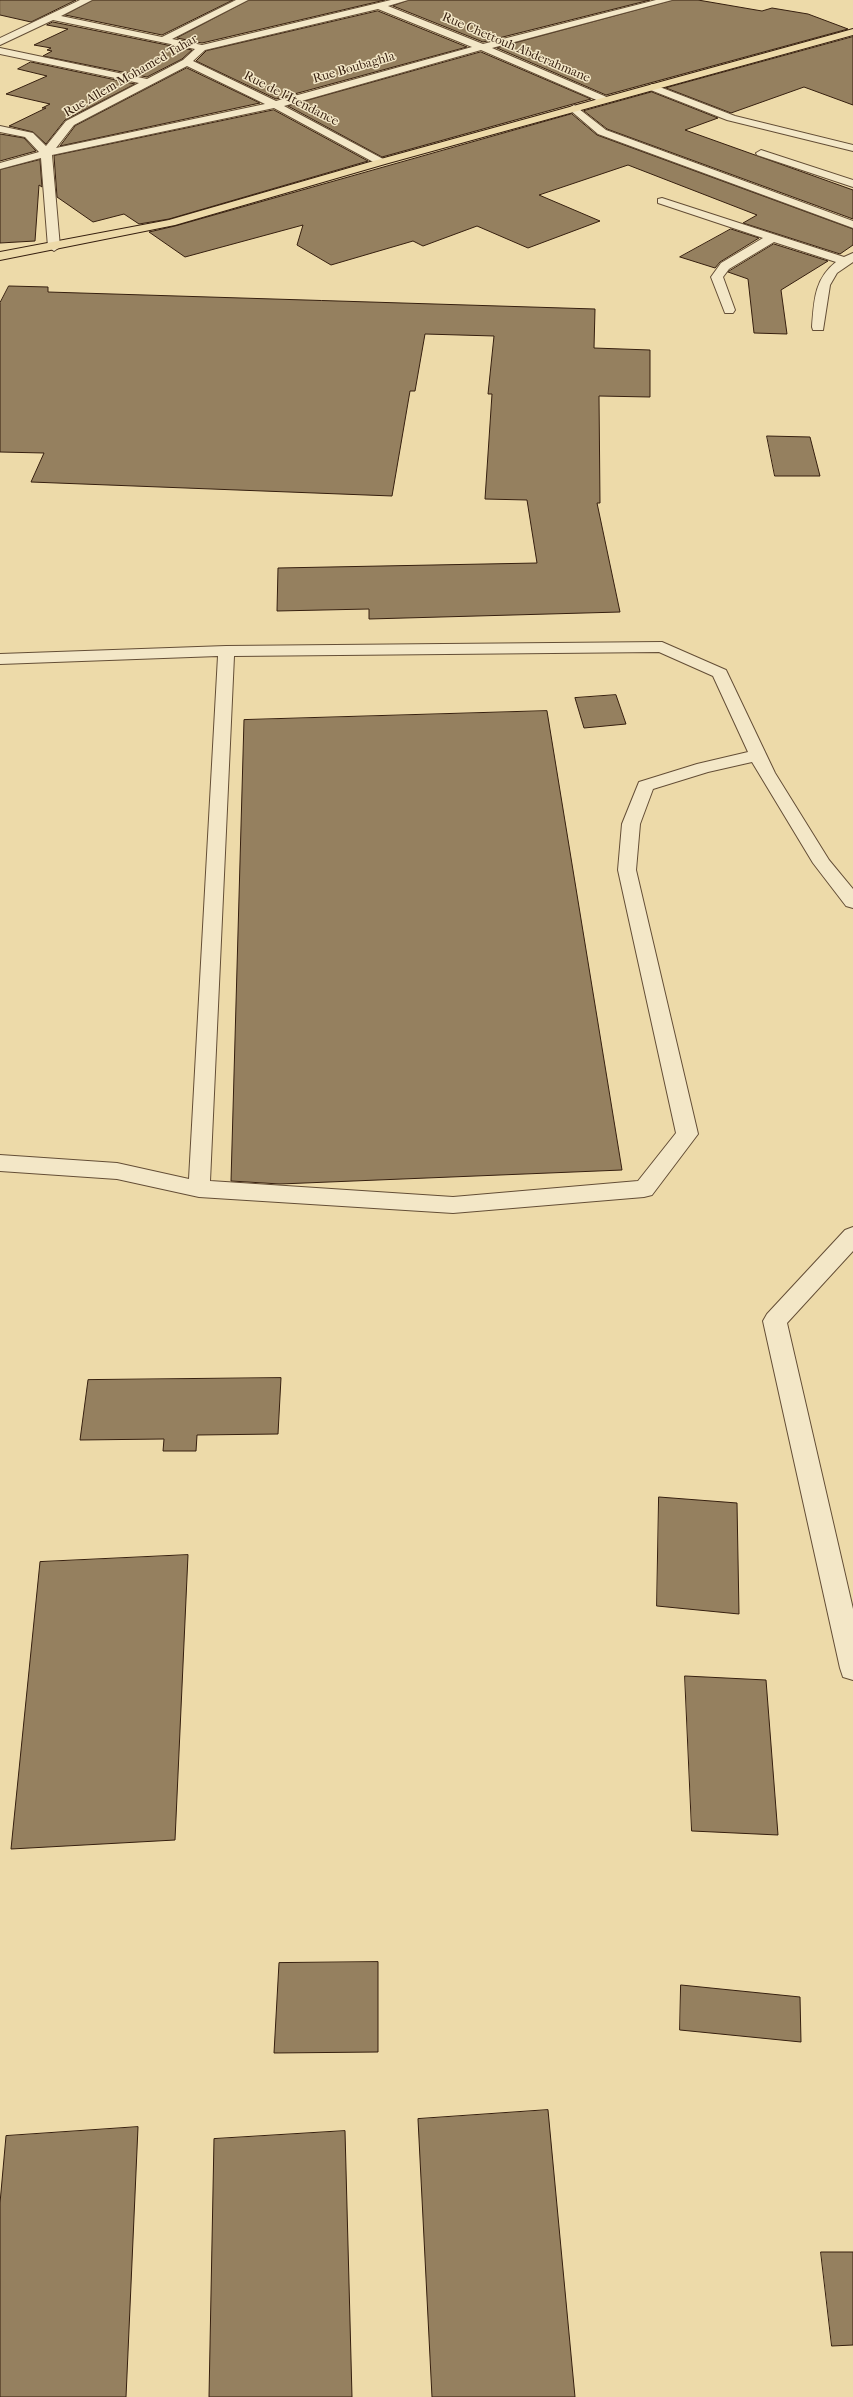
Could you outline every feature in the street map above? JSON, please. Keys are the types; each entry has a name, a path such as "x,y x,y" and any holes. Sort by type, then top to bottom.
{"main road":[{"path":"0,256 54,247 171,223 381,162 853,32"}],"street":[{"path":"0,42 88,0"},
{"path":"163,40 243,0"},
{"name":"Rue Allem Mohamed Tahar","path":"46,153 70,123 186,62 202,48 403,0"},
{"name":"Rue Boubaghla","path":"46,153 275,104 482,47 667,0"},
{"name":"Rue Chettouh Abderahmane","path":"354,1 379,6 482,47 605,100"},
{"path":"51,17 202,48"},
{"path":"0,28 20,32"},
{"path":"0,51 148,82"},
{"name":"Rue de l'Itendance","path":"186,62 275,104 381,162"},
{"path":"652,87 731,118 853,148"},
{"path":"574,108 602,132 853,225"},
{"path":"0,129 29,135 46,153 54,247"},
{"path":"840,145 853,145"},
{"path":"0,166 46,153"},
{"path":"761,153 853,184"},
{"path":"662,201 773,237 849,259"},
{"path":"729,310 717,277 725,266 773,237"},
{"path":"818,327 823,283 831,270 849,259"},
{"path":"0,659 226,651 662,647 720,673 766,772 822,863 853,902"},
{"path":"199,1190 226,651"},
{"path":"0,1163 117,1171 199,1190 453,1206 644,1189 687,1134 627,870 631,824 646,786 703,768 758,755"},
{"path":"853,1236 775,1321 853,1668"}],"building":[{"path":"0,0 76,0 31,22 0,15"},
{"path":"93,0 233,0 162,35 65,15"},
{"path":"249,0 385,0 202,43 177,38"},
{"path":"409,0 650,0 483,42 393,6"},
{"path":"673,0 698,0 762,11 772,8 808,14 848,29 606,95 497,48"},
{"path":"378,11 467,47 276,99 196,61 206,51"},
{"path":"53,22 192,50 182,59 147,77 43,56 52,51 47,50 51,48 34,45 68,29 47,25"},
{"path":"853,37 853,105 804,87 731,113 666,88"},
{"path":"481,52 591,99 382,157 288,106"},
{"path":"31,62 135,84 65,120 46,144 33,132 9,126 46,108 42,108 50,104 6,94 47,76 18,69"},
{"path":"187,68 260,103 60,146 75,126"},
{"path":"652,92 718,118 685,130 853,190 853,219 607,129 584,111"},
{"path":"274,110 368,161 169,219 139,224 124,214 93,222 57,197 54,156"},
{"path":"572,114 597,135 853,229 853,245 840,254 743,223 757,215 628,165 539,195 600,221 528,248 477,226 423,246 413,241 331,265 297,245 303,225 185,257 149,232 175,226"},
{"path":"0,134 24,138 36,151 0,161"},
{"path":"40,160 42,187 39,185 35,241 0,243 0,170"},
{"path":"731,229 759,238 720,262 715,268 680,257"},
{"path":"774,244 828,261 781,290 787,334 754,333 748,279 728,272"},
{"path":"9,286 48,287 48,292 595,309 594,348 650,350 650,397 599,396 600,503 597,503 620,612 369,619 369,609 277,611 278,568 537,563 527,500 485,499 492,394 488,394 494,336 425,334 415,391 410,391 392,496 31,482 44,453 0,452 0,303"},
{"path":"767,436 810,437 820,476 775,476"},
{"path":"616,695 626,724 584,728 575,698"},
{"path":"547,711 622,1170 280,1184 231,1181 244,720"},
{"path":"281,1378 278,1434 197,1435 196,1451 163,1451 164,1439 80,1440 88,1380"},
{"path":"659,1497 737,1503 739,1614 657,1606"},
{"path":"188,1555 175,1840 11,1849 40,1562"},
{"path":"685,1676 766,1680 778,1835 692,1831"},
{"path":"378,1962 378,2052 274,2053 279,1963"},
{"path":"681,1985 800,1997 801,2042 680,2030"},
{"path":"548,2110 575,2397 432,2397 418,2119"},
{"path":"138,2127 126,2397 0,2397 0,2203 6,2136"},
{"path":"345,2131 352,2397 209,2397 214,2139"},
{"path":"821,2252 853,2252 853,2345 832,2346"}]}
